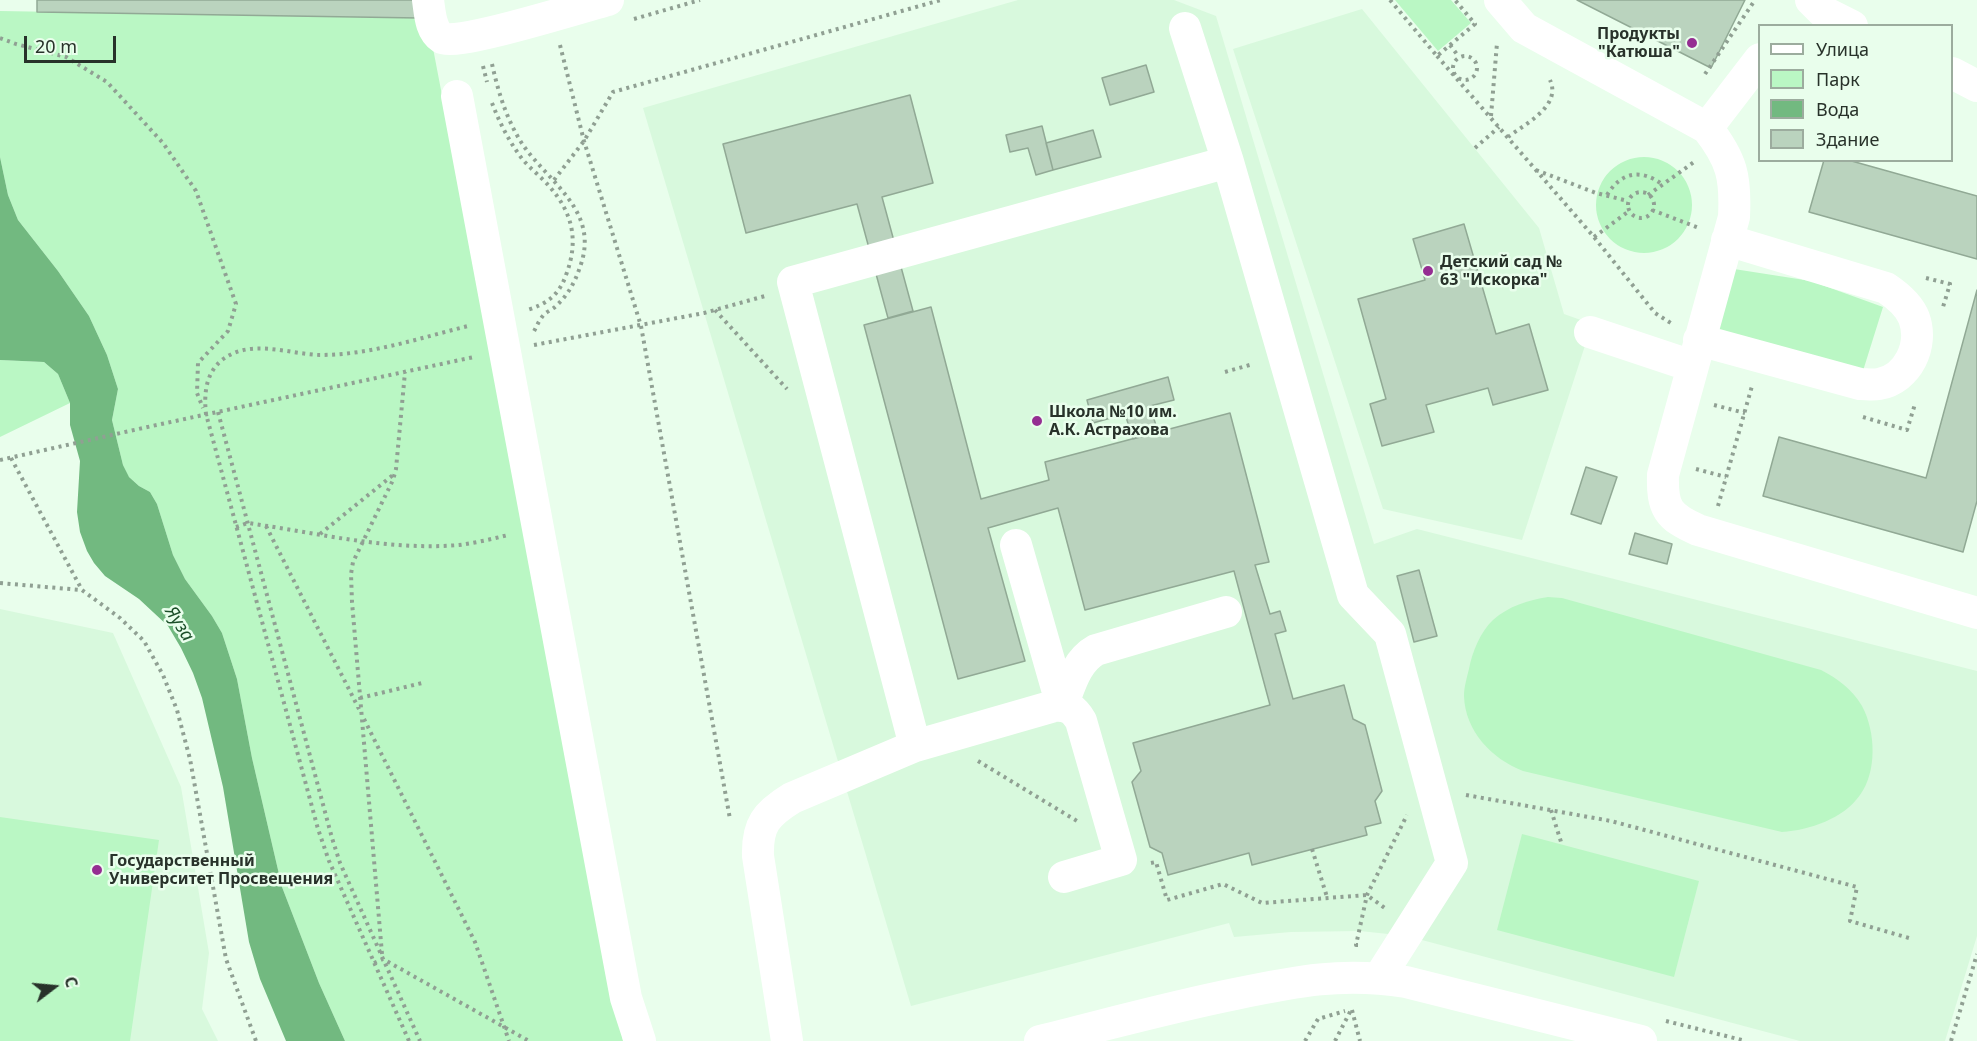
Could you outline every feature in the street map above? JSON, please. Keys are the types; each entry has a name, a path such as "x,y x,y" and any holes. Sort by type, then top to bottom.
{"street":[{"path":"428,0 433,30 441,38 478,48 522,11 616,11"},
{"path":"1500,0 1524,28 1712,135 1722,148 1731,170 1735,193 1734,217 1663,475 1662,496 1671,515 1698,530 1977,613"},
{"path":"1816,9 1848,24"},
{"path":"1185,28 1228,162 1353,595 1390,634 1452,863 1378,978"},
{"path":"1712,135 1758,62"},
{"path":"1953,74 1977,86"},
{"path":"457,96 499,319 516,348 538,528 626,998 640,1041"},
{"path":"929,742 793,282 1228,162"},
{"path":"1590,332 1860,384 1879,384 1897,377 1909,365 1916,350 1918,333 1914,317 1904,301 1887,288 1727,240"},
{"path":"1016,545 1062,706"},
{"path":"1062,706 1080,663 1087,655 1096,650 1226,612"},
{"path":"787,1041 758,856 758,839 761,826 768,816 792,798 929,742 1062,706 1071,708 1081,721 1121,860 1064,877"},
{"path":"1040,1041 1202,1000 1333,977 1378,978 1407,982 1641,1041"}],"path":[{"path":"616,11 700,0"},
{"path":"554,180 584,141 613,92 941,0"},
{"path":"1390,0 1594,237 1655,313 1695,353"},
{"path":"1455,0 1482,30"},
{"path":"1704,76 1755,0"},
{"path":"1491,117 1497,43 1520,23"},
{"path":"1437,56 1475,24"},
{"path":"1490,37 1503,49"},
{"path":"0,38 66,57 106,82 163,143 196,191 236,304 228,331 198,363 197,393 206,414 318,829 329,861 409,1041"},
{"path":"559,41 584,141 641,326 733,833 758,839"},
{"path":"1450,45 1459,57"},
{"path":"478,48 490,58 499,92 521,142 570,199 584,237 581,265 571,289 554,308 543,315 516,348"},
{"path":"206,414 207,382 218,364 233,354 255,349 319,355 360,352 499,319 540,306 556,294 569,269 573,253 574,238 568,216 557,196 523,159 499,121 478,48"},
{"path":"1467,56 1474,59 1478,66 1476,74 1471,79 1463,80 1456,76 1453,70 1454,62 1459,57 1467,56"},
{"path":"1508,137 1548,107 1554,88 1546,77"},
{"path":"1475,148 1499,127"},
{"path":"1648,195 1663,185 1712,135"},
{"path":"1536,170 1628,201"},
{"path":"1606,195 1621,178 1632,175 1654,178 1663,185"},
{"path":"1640,192 1648,195 1652,198 1654,205 1646,217 1639,218 1629,211 1628,201 1633,194 1640,192"},
{"path":"1652,210 1727,240"},
{"path":"1594,237 1629,211"},
{"path":"0,460 516,348 704,313 795,288"},
{"path":"383,959 351,574 353,562 394,475 405,372"},
{"path":"1711,415 1717,394"},
{"path":"1714,405 1745,413"},
{"path":"218,412 340,863 420,1041"},
{"path":"11,458 82,590 120,618 144,641 163,675 177,710 190,759 226,959 256,1041"},
{"path":"1693,479 1699,458"},
{"path":"1696,469 1726,477"},
{"path":"320,534 394,475"},
{"path":"236,527 248,523 363,540 424,546 459,545 538,528"},
{"path":"266,526 475,942 509,1041"},
{"path":"0,583 82,590"},
{"path":"360,698 422,683"},
{"path":"929,742 1116,845"},
{"path":"1432,788 1611,821 1857,887 1850,921 1909,938"},
{"path":"1551,810 1562,845"},
{"path":"1312,849 1327,898"},
{"path":"1156,862 1167,900 1223,884 1262,903 1366,895 1394,915"},
{"path":"1951,1041 1977,954"},
{"path":"374,963 383,959"},
{"path":"383,959 529,1041"},
{"path":"1305,1041 1318,1019 1352,1010"},
{"path":"1335,1041 1352,1010"},
{"path":"1352,1010 1360,1041"}],"shaded area":[{"name":"Школа №10 им. А.К. Астрахова","path":"1018,0 1174,0 1216,16 1374,544 1417,529 1977,671 1977,936 1945,1041 1800,1041 1407,936 1360,931 1291,932 1234,937 1229,923 911,1006 643,108"},
{"name":"Детский сад № 63 \"Искорка\"","path":"1362,9 1539,228 1564,314 1592,324 1522,540 1383,509 1233,49"},
{"name":"Государственный Университет Просвещения","path":"0,609 113,633 181,787 209,953 202,1009 218,1041 0,1041"}],"green space":[{"path":"1395,0 1451,0 1471,23 1438,51"},
{"path":"0,11 419,18 432,43 623,1041 345,1041 319,983 282,887 252,758 237,679 222,633 185,579 173,555 157,504 150,492 128,476 123,465 112,420 118,389 107,355 89,316 58,271 18,220 8,195 0,157"},
{"path":"1644,157 1663,160 1678,171 1689,186 1692,205 1689,224 1678,239 1663,250 1644,253 1625,250 1610,239 1599,224 1596,205 1599,186 1610,171 1625,160"},
{"path":"1734,269 1811,281 1883,307 1862,374 1715,330"},
{"path":"0,360 44,362 58,374 70,403 0,437"},
{"path":"1548,597 1562,598 1821,670 1833,677 1858,700 1867,716 1873,752 1866,786 1845,811 1835,817 1815,826 1782,832 1523,771 1512,766 1491,751 1475,732 1469,721 1464,689 1472,656 1485,630 1493,620 1519,604"},
{"path":"0,817 159,840 130,1041 0,1041"},
{"path":"1522,834 1699,881 1674,977 1497,930"}],"water":[{"name":"Яуза","path":"0,157 8,195 18,220 58,271 89,316 107,355 118,389 112,420 123,465 129,477 150,492 157,504 173,555 185,579 222,633 237,679 252,758 282,887 319,983 345,1041 286,1041 260,979 249,942 223,787 202,698 193,673 168,626 139,599 105,576 87,551 80,532 77,512 80,461 70,425 70,403 58,374 44,362 0,360"}],"building":[{"path":"37,0 419,0 419,18 37,12"},
{"path":"1577,0 1745,0 1711,68"},
{"path":"1146,65 1154,92 1110,105 1102,78"},
{"path":"910,95 933,183 882,197 913,311 888,318 857,204 746,233 723,144"},
{"path":"1042,126 1053,170 1036,175 1028,148 1010,152 1006,135"},
{"path":"1093,130 1101,157 1053,170 1046,143"},
{"path":"1823,162 1855,162 1977,196 1977,259 1809,212"},
{"path":"1464,224 1496,334 1529,324 1548,390 1493,405 1488,388 1426,405 1434,432 1382,446 1370,404 1386,399 1358,299 1425,280 1413,239"},
{"path":"1977,290 1977,501 1963,552 1763,496 1779,437 1926,478"},
{"path":"931,307 981,499 1049,480 1045,462 1230,413 1269,562 1255,565 1270,614 1280,611 1286,631 1275,634 1293,699 1344,685 1353,719 1365,725 1382,791 1375,801 1381,823 1365,827 1367,835 1252,865 1249,853 1168,875 1162,853 1150,847 1132,782 1141,771 1133,743 1270,705 1234,571 1085,610 1058,508 988,528 1025,661 958,679 864,325"},
{"path":"1168,377 1174,400 1150,406 1158,432 1133,439 1125,414 1093,423 1087,400"},
{"path":"1586,467 1617,477 1601,524 1571,514"},
{"path":"1635,533 1672,544 1667,564 1629,554"},
{"path":"1419,570 1437,636 1414,642 1397,576"}],"place":[{"name":"Продукты \"Катюша\"","path":"1692,43"},
{"name":"Детский сад № 63 \"Искорка\"","path":"1428,271"},
{"name":"Школа №10 им. А.К. Астрахова","path":"1037,421"},
{"name":"Государственный Университет Просвещения","path":"97,870"}]}
